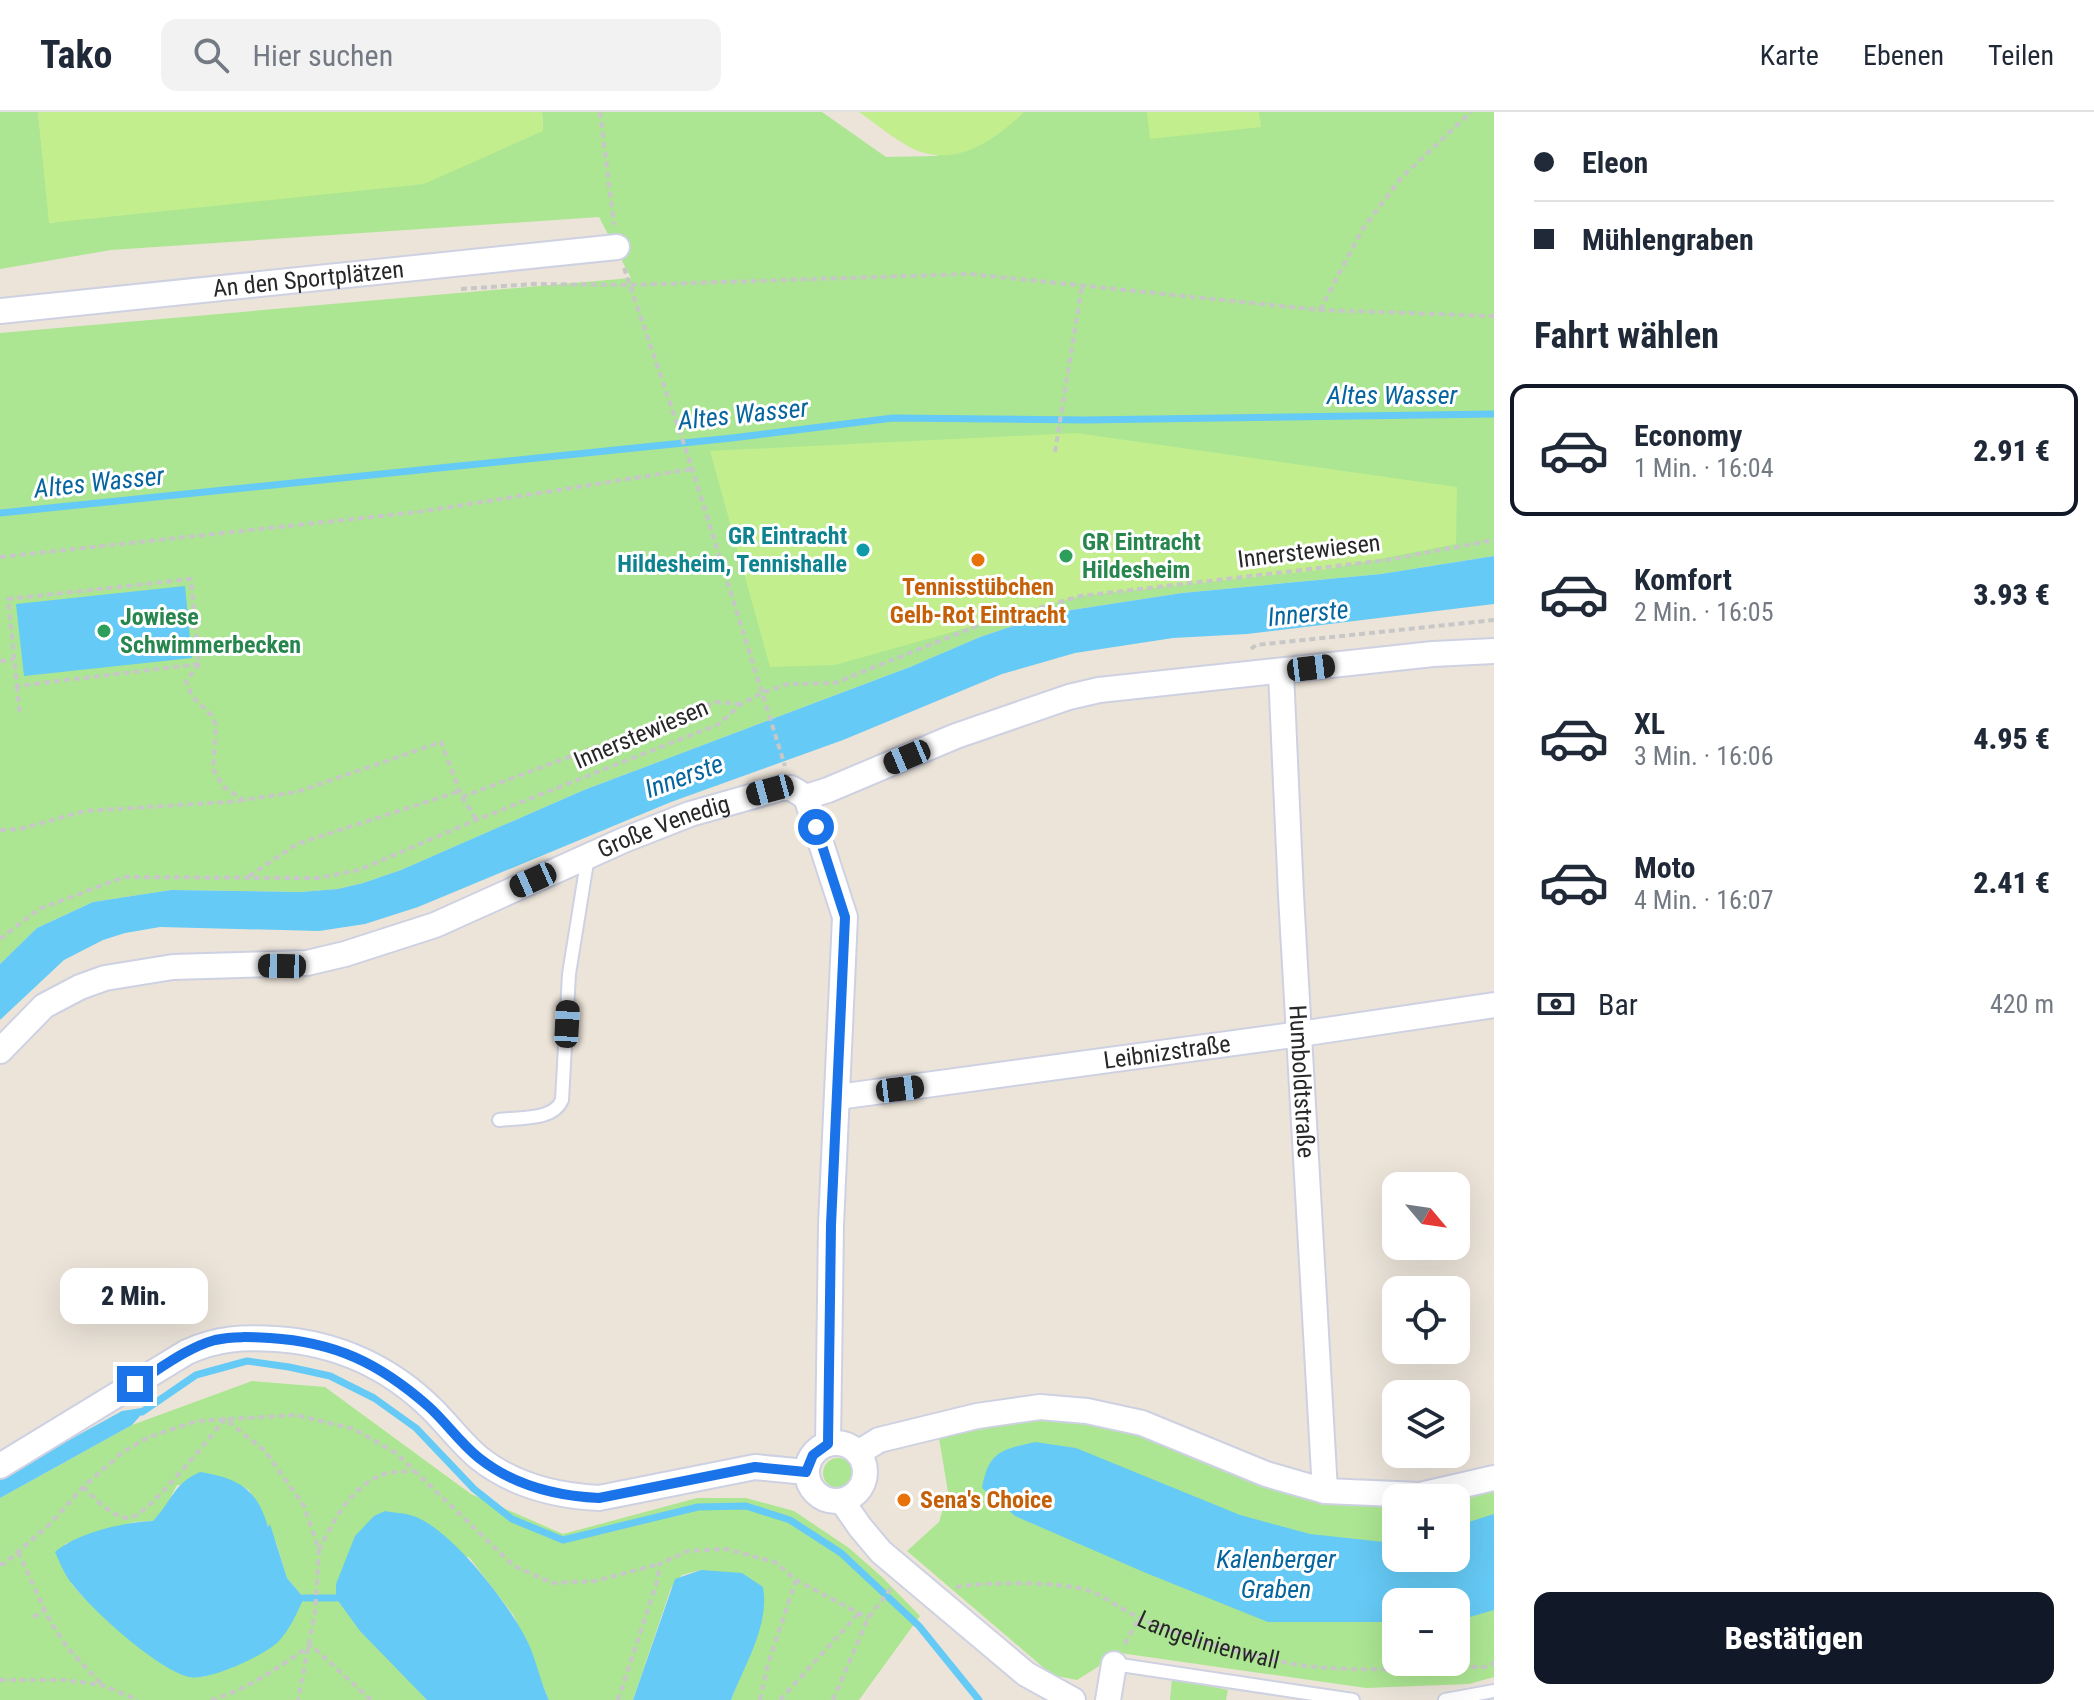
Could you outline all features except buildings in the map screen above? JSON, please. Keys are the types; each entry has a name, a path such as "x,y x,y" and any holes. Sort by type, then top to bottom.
{"street":[{"name":"An den Sportplätzen","path":"0,311 617,247"},
{"name":"Große Venedig","path":"0,1051 44,1006 105,978 173,967 307,963 401,938 680,818 745,797 791,788 806,797 956,736 1069,697 1099,690 1433,654 1494,651"},
{"name":"Humboldtstraße","path":"1281,672 1325,1491"},
{"path":"806,797 845,917 831,1225 828,1444"},
{"name":"Leibnizstraße","path":"838,1097 1494,1005"},
{"path":"0,1466 187,1352 217,1340 246,1337 303,1341 358,1357 413,1393 480,1459 525,1484 549,1492 599,1498 755,1467 806,1472"},
{"path":"858,1453 879,1440 977,1416 1040,1407 1087,1411 1142,1423 1266,1474 1325,1491 1420,1495 1494,1478"},
{"path":"828,1444 844,1444 858,1453 865,1471 864,1481 852,1497 834,1501 811,1489 806,1472 813,1455 828,1444"},
{"path":"842,1501 881,1552 1026,1674 1073,1700"},
{"path":"1108,1700 1114,1664"}],"lane":[{"path":"499,1120 549,1114 558,1109 562,1100 569,974 588,856"},
{"name":"Langelinienwall","path":"1114,1664 1353,1700"},
{"path":"1445,1700 1494,1691"}],"path":[{"path":"600,112 617,247 689,459 764,692 788,778"},
{"path":"1320,310 1362,230 1401,178 1471,112"},
{"path":"629,285 970,274 1320,310 1494,316"},
{"path":"1055,452 1082,286"},
{"path":"0,557 418,512 692,469"},
{"name":"Innerstewiesen","path":"0,939 39,909 124,877 318,878 359,870 719,724 741,704 764,692 788,684 835,683 977,626 1080,596 1387,560 1494,540"},
{"path":"20,716 8,599 191,579 199,664 186,681 192,696 211,715 216,725 213,769 223,786 243,800"},
{"path":"0,661 13,660"},
{"path":"17,686 199,664"},
{"path":"462,797 716,702 741,704"},
{"path":"0,830 20,829 85,811 243,800 297,792 441,742 462,797 476,820"},
{"path":"247,877 297,844 460,791"},
{"path":"1,1566 50,1524 83,1487 123,1452 149,1437 197,1421 296,1415 354,1429 396,1453 514,1566 552,1583 595,1581 659,1564 688,1551 726,1549 775,1562 796,1580 868,1618"},
{"path":"83,1487 107,1508 125,1518 135,1517 151,1505 225,1419"},
{"path":"225,1419 265,1451 304,1506 319,1550 311,1645 298,1700"},
{"path":"319,1550 346,1502 365,1486 384,1474 415,1471"},
{"path":"18,1552 44,1611 67,1647 102,1685"},
{"path":"618,1700 658,1579 659,1564"},
{"path":"760,1700 768,1664 796,1580"},
{"path":"833,1700 868,1618 897,1582"},
{"name":"Langelinienwall","path":"929,1591 972,1584 1046,1585 1089,1591 1139,1618 1191,1638 1281,1662 1335,1668 1485,1667 1494,1663"},
{"path":"33,1617 44,1611"},
{"path":"780,1700 858,1614"},
{"path":"1114,1664 1139,1618"},
{"path":"211,1700 255,1682 311,1645"},
{"path":"311,1645 371,1700"},
{"path":"0,1680 65,1680 102,1685 138,1700"}],"green space":[{"path":"0,112 38,112 50,223 543,131 542,112 822,112 886,157 937,156 985,112 1494,112 1494,556 1381,574 1182,593 1052,613 980,637 910,667 584,790 401,870 363,883 338,889 300,892 171,890 93,902 37,928 0,964 0,333 631,278 599,217 111,250 0,269"},
{"path":"38,112 542,112 543,131 424,184 49,223"},
{"path":"859,112 1024,112 986,142 972,149 943,155 927,154 911,148"},
{"path":"1147,112 1259,112 1261,127 1150,139"},
{"name":"GR Eintracht Hildesheim","path":"1076,433 1457,487 1456,544 1329,569 1080,596 835,665 770,667 710,451"},
{"path":"252,1381 325,1387 471,1494 563,1534 697,1498 746,1498 794,1511 849,1548 920,1616 859,1700 731,1700 745,1664 701,1570 682,1575 671,1588 633,1700 549,1700 514,1616 469,1557 341,1577 336,1584 336,1598 427,1700 0,1700 0,1498 132,1425","holes":["238,1484 249,1490 276,1542 287,1578 304,1598 233,1667 203,1677 144,1650 71,1583 65,1544 134,1522 153,1521 165,1508 177,1485"]},
{"path":"1032,1419 1132,1426 1325,1492 1382,1488 1382,1572 1470,1572 1470,1484 1448,1484 1494,1481 1494,1677 1469,1684 1366,1688 1120,1653 1077,1680 1057,1676 907,1551 939,1522 948,1492 939,1438"},
{"path":"838,1458 849,1462 853,1473 849,1484 838,1488 827,1484 823,1473 827,1462"},
{"path":"1172,1678 1228,1690 1226,1700 1170,1700"}],"water":[{"name":"Innerste","path":"1494,556 1494,604 1247,634 1173,638 1075,653 1002,674 843,740 671,802 418,907 365,924 319,931 160,927 125,933 103,940 64,960 0,1020 0,964 37,928 93,902 171,890 300,892 338,889 363,883 401,870 584,790 910,667 980,637 1052,613 1182,593 1381,574"},
{"name":"Jowiese Schwimmerbecken","path":"185,586 192,658 24,676 16,604"},
{"path":"148,1407 132,1425 0,1498 0,1478 122,1411"},
{"name":"Kalenberger Graben","path":"1035,1442 1076,1448 1240,1515 1310,1534 1382,1542 1382,1572 1470,1572 1470,1522 1494,1514 1494,1610 1470,1617 1470,1588 1382,1588 1382,1622 1268,1622 1015,1516 982,1488 993,1459 1013,1447"},
{"path":"200,1472 235,1482 251,1494 268,1527 270,1524 287,1578 304,1598 287,1631 272,1647 222,1671 189,1677 160,1663 110,1623 70,1581 55,1552 76,1539 101,1530 153,1521 184,1481"},
{"path":"385,1511 412,1516 431,1525 465,1555 522,1631 549,1700 427,1700 360,1631 336,1598 336,1584 355,1536 374,1516"},
{"path":"701,1570 742,1573 763,1587 763,1616 731,1700 633,1700 675,1579"}],"waterway":[{"name":"Altes Wasser","path":"0,513 732,438 893,418 1085,420 1494,414"},
{"path":"142,1412 196,1375 247,1361 289,1367 330,1376 374,1398 416,1428 474,1489 512,1519 563,1540 698,1507 746,1506 790,1520 841,1553 919,1626 979,1700"},
{"path":"304,1598 336,1598"}],"place":[{"name":"GR Eintracht Hildesheim, Tennishalle","path":"863,550"},
{"name":"GR Eintracht Hildesheim","path":"1066,556"},
{"name":"Tennisstübchen Gelb-Rot Eintracht","path":"978,560"},
{"name":"Jowiese Schwimmerbecken","path":"104,631"},
{"name":"Sena's Choice","path":"904,1500"}],"route":[{"path":"135,1384 187,1352 217,1340 246,1337 303,1341 358,1357 387,1374 431,1408 480,1459 525,1484 549,1492 599,1498 755,1467 806,1472 813,1455 828,1444 831,1225 845,917 816,827"}]}
